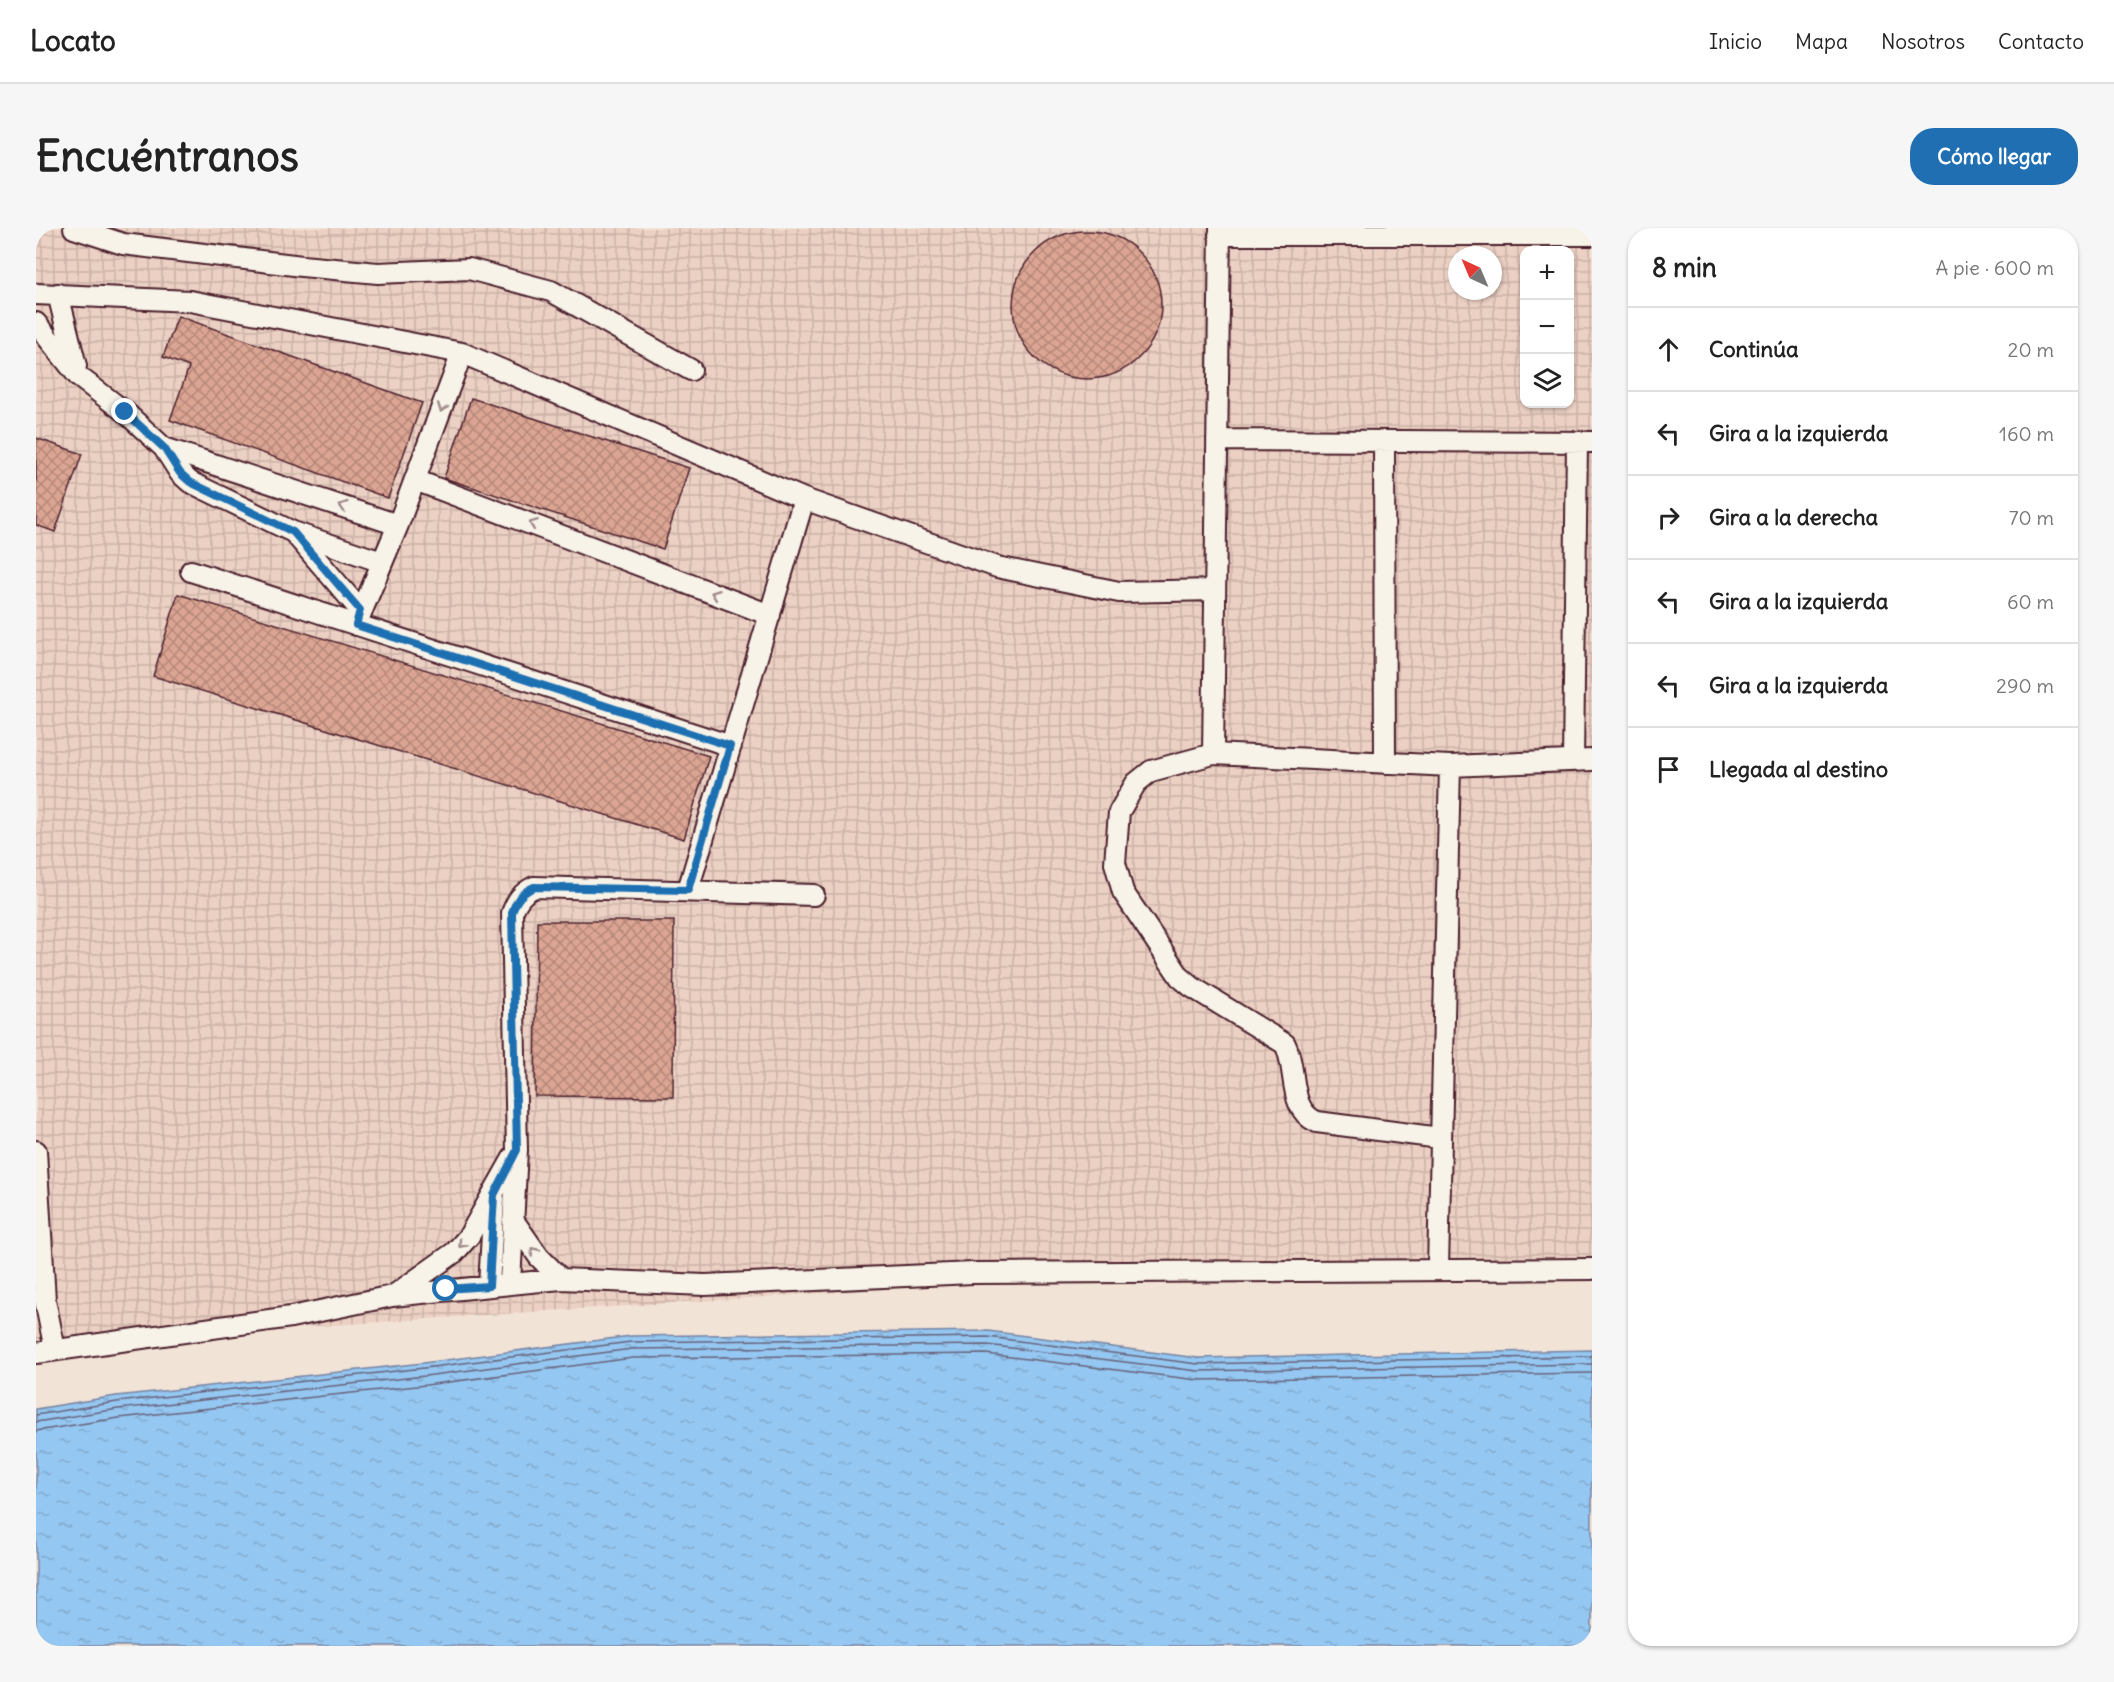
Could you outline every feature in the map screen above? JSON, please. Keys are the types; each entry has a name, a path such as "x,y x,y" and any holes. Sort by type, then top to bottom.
{"street":[{"path":"74,228 123,244 302,266 378,273 469,269 551,291 691,370"},
{"path":"1214,754 1219,231 1507,231 1592,235"},
{"path":"36,294 190,301 462,353 804,499 997,567 1119,592 1215,590"},
{"path":"58,294 80,377"},
{"path":"36,323 80,377 125,412 164,448 180,473 190,482 293,532 382,562"},
{"path":"358,617 398,525 462,353"},
{"path":"1217,440 1584,443 1582,760 1450,766 1214,754 1151,771 1136,783 1119,812 1115,863 1123,892 1180,977 1192,987 1285,1044 1289,1053 1299,1108 1307,1118 1317,1122 1440,1138"},
{"path":"1384,441 1385,762"},
{"path":"164,448 398,525"},
{"path":"415,480 770,615"},
{"path":"688,890 804,499"},
{"path":"293,532 358,617"},
{"path":"191,571 358,617 730,746"},
{"path":"1438,1268 1450,766"},
{"path":"510,1283 517,1150 512,913 516,901 524,892 534,887 814,895"},
{"path":"36,1150 40,1299 45,1351 291,1317 392,1296 561,1279 705,1285 973,1273 1438,1268 1592,1269"},
{"path":"392,1296 455,1252 469,1236 494,1195 517,1150"},
{"path":"489,1286 494,1195"},
{"path":"513,1220 538,1257 561,1279"}],"shaded area":[{"path":"36,228 1592,228 1592,1268 976,1283 288,1328 36,1365"}],"water":[{"path":"988,1331 1198,1358 1592,1350 1592,1646 36,1646 36,1409 116,1396 423,1363 631,1336"}],"building":[{"path":"1087,231 1115,236 1140,252 1156,277 1161,305 1156,333 1140,358 1115,374 1087,379 1059,374 1034,358 1018,333 1013,305 1018,277 1034,252 1059,236"},
{"path":"178,316 422,403 388,498 170,420 189,367 163,357"},
{"path":"471,398 689,468 663,549 444,478"},
{"path":"36,438 82,454 55,532 36,525"},
{"path":"178,594 709,756 684,839 153,676"},
{"path":"537,921 674,921 673,1097 535,1096"}],"route":[{"path":"125,412 164,448 180,473 190,482 293,532 360,610 356,625 730,746 688,890 534,887 524,892 516,901 512,913 517,1150 494,1195 489,1286 446,1289"}]}
